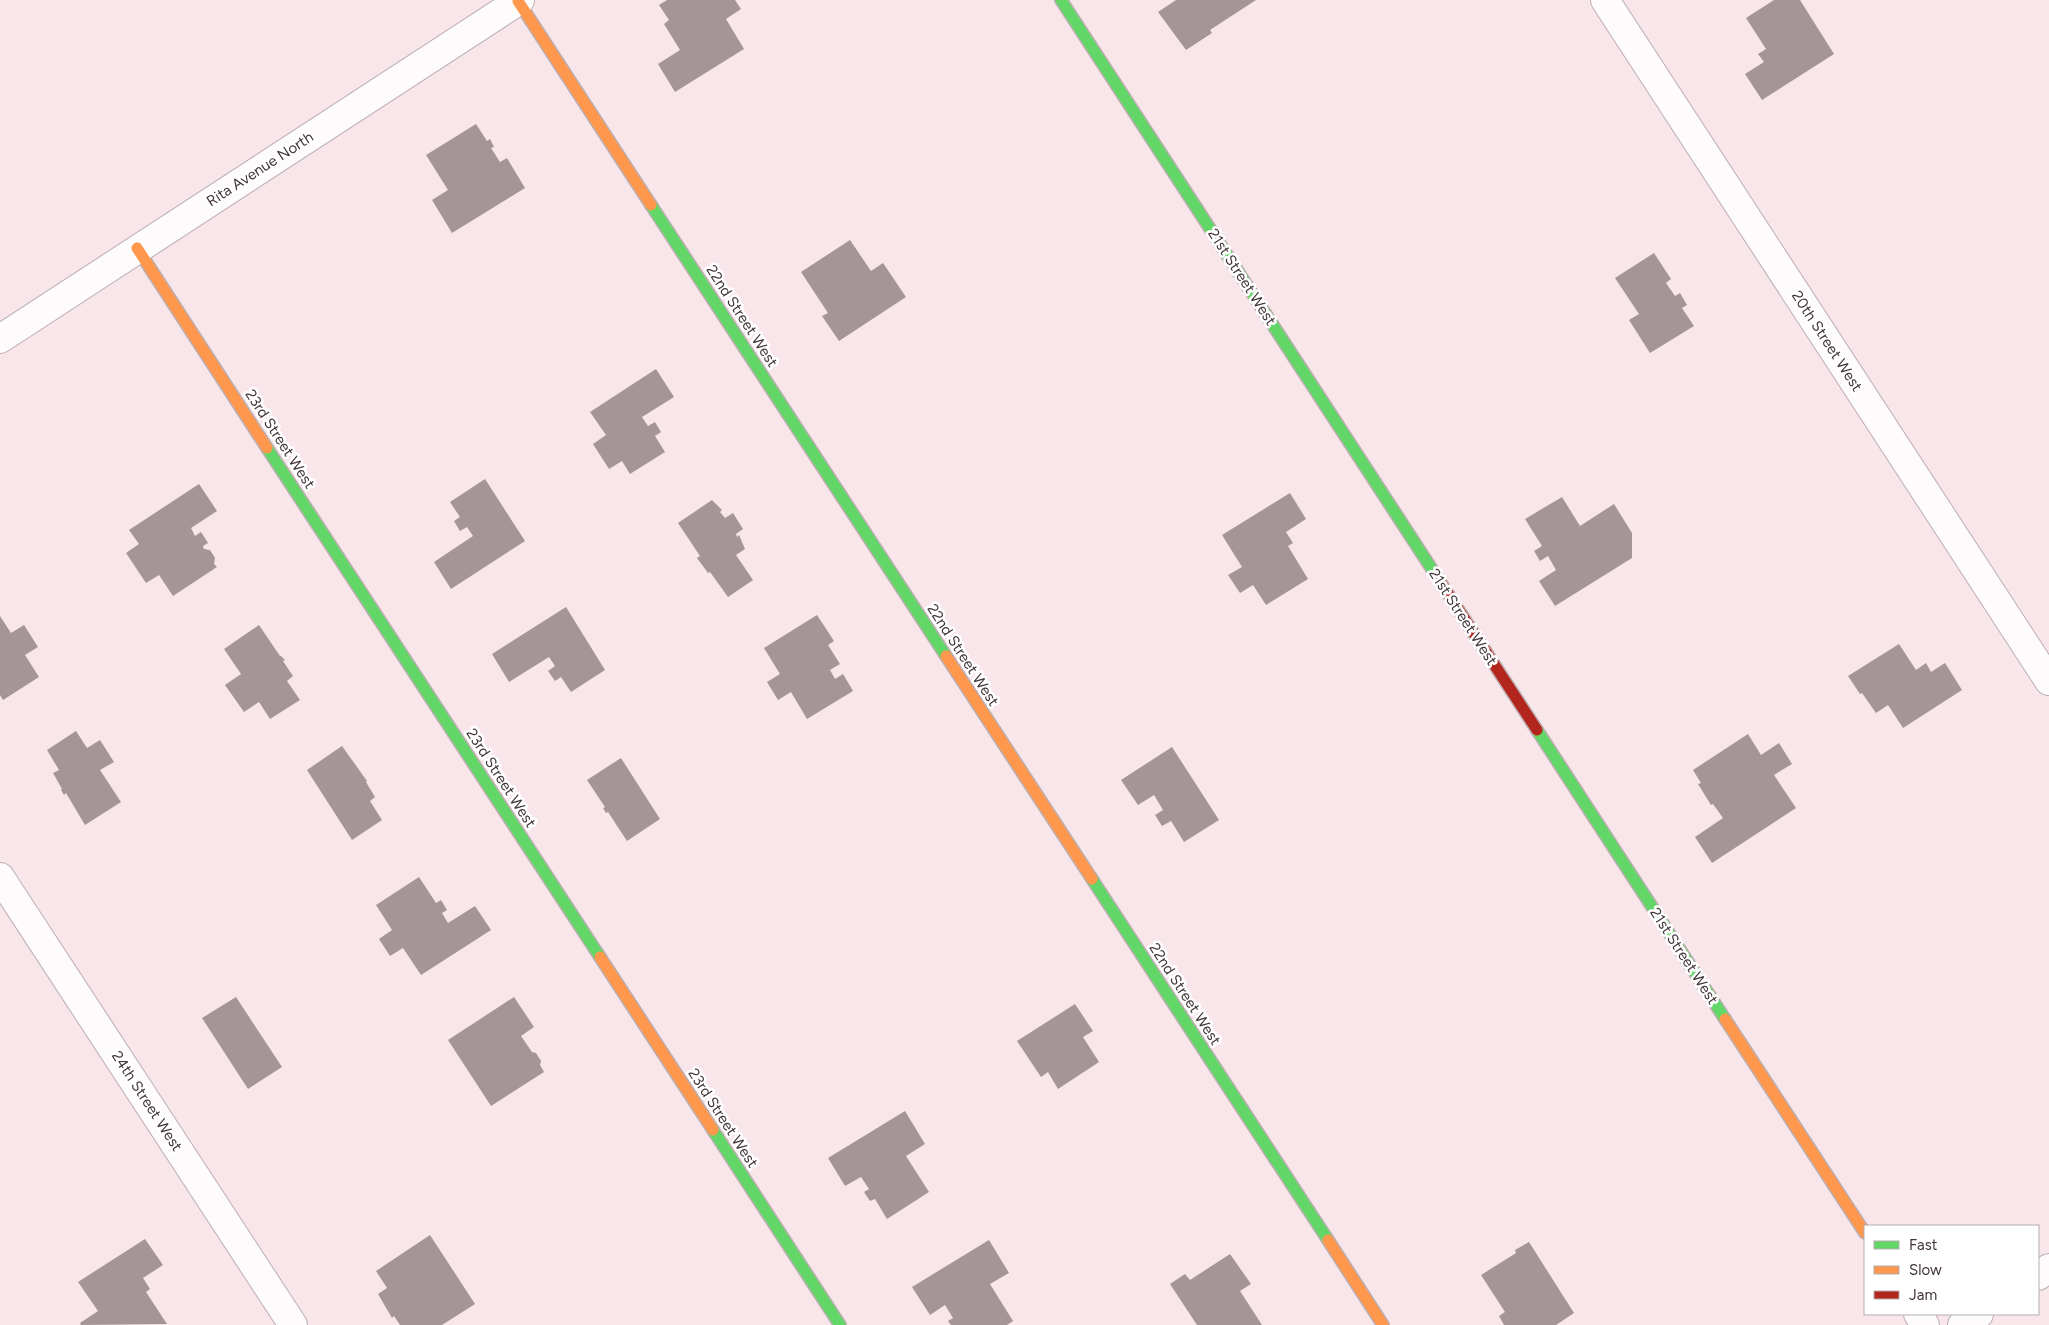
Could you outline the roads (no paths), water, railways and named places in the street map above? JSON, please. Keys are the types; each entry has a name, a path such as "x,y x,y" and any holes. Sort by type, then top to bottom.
{"street":[{"name":"21st Street West","path":"1061,0 1864,1231"},
{"name":"20th Street West","path":"1605,0 2049,681"},
{"name":"Rita Avenue North","path":"0,339 519,1"},
{"name":"22nd Street West","path":"519,1 1383,1325"},
{"name":"23rd Street West","path":"137,248 840,1325"},
{"name":"24th Street West","path":"0,877 293,1325"},
{"path":"1962,1325 1977,1315"}]}
